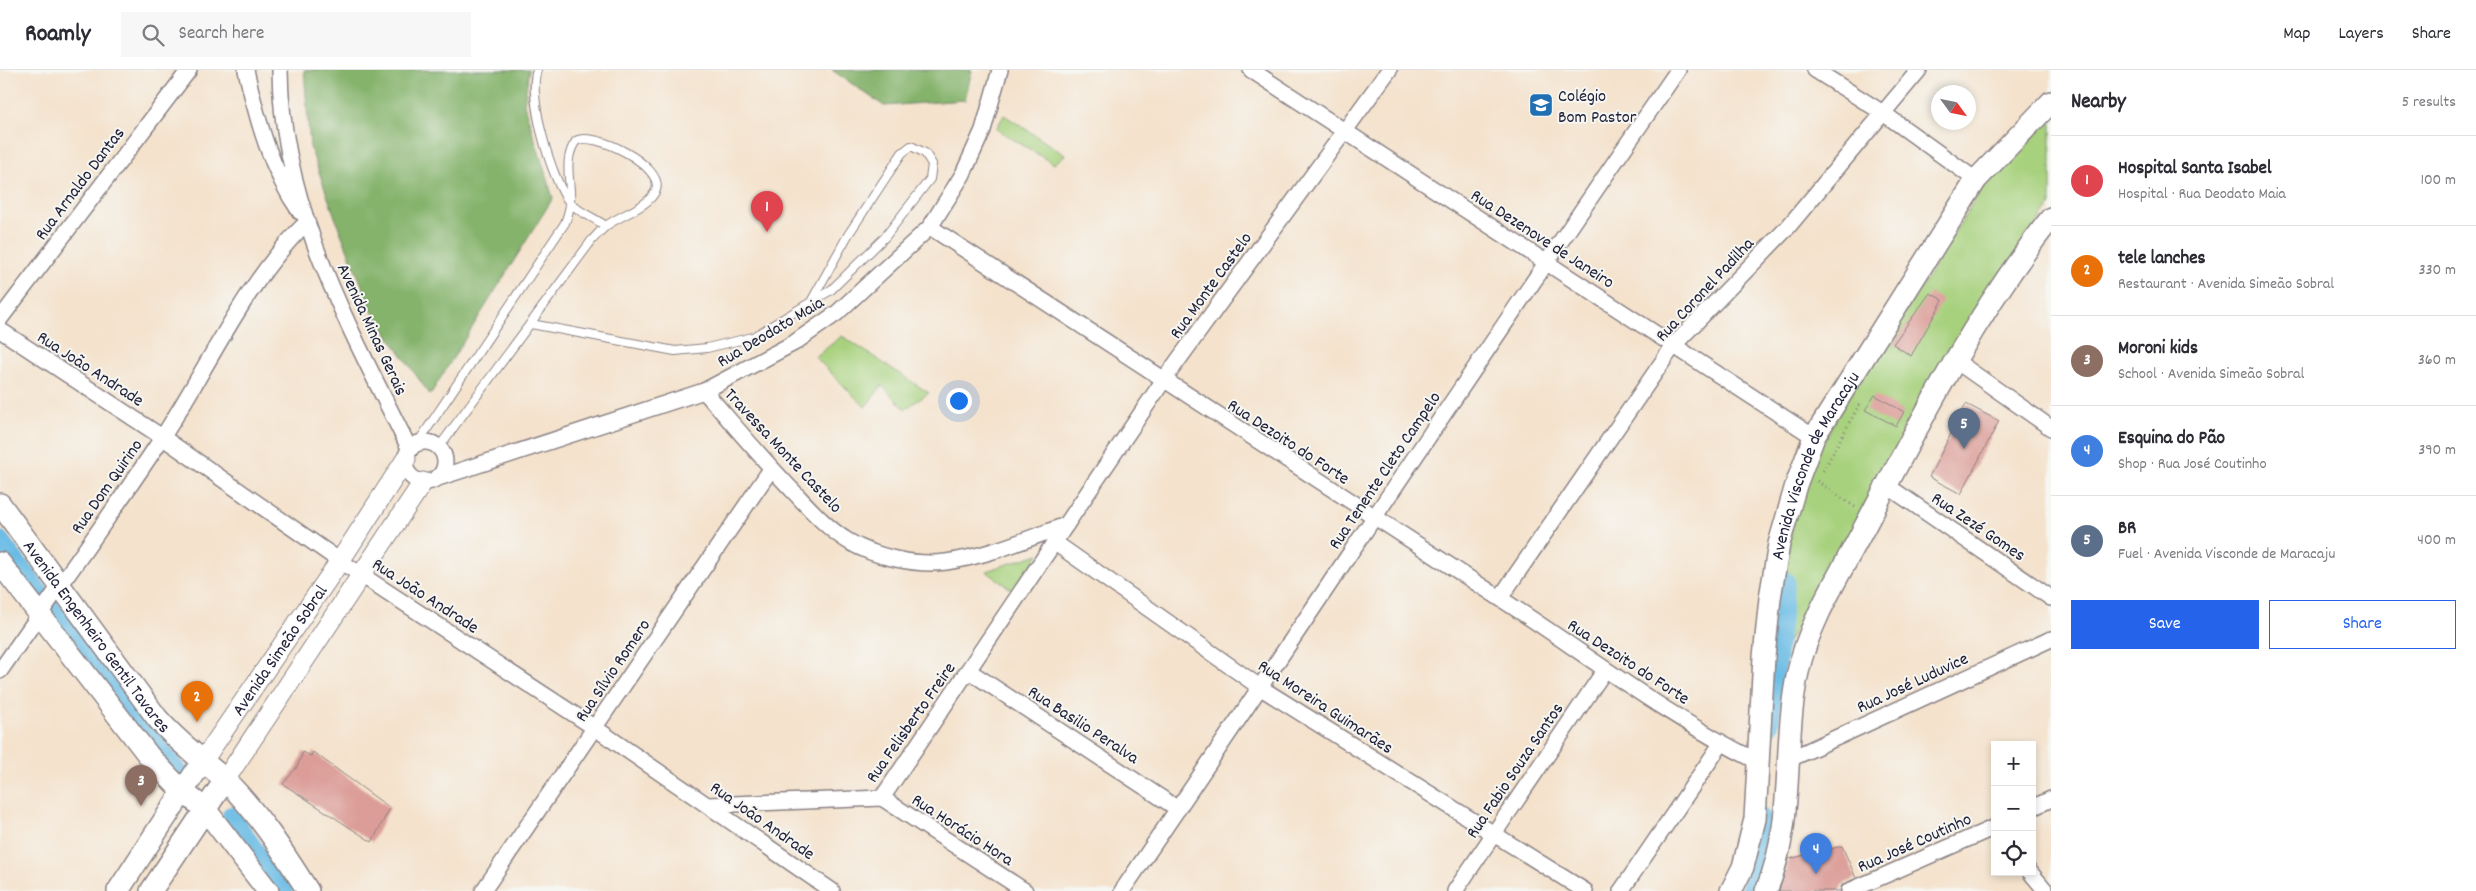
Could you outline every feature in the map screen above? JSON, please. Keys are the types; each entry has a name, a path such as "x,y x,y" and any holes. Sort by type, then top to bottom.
{"main road":[{"name":"Avenida Visconde de Maracaju","path":"1731,891 1744,867 1755,819 1757,762 1769,608 1779,544 1796,486 1814,437 1976,180 2051,102"},
{"path":"1766,891 1779,849 1790,759 1792,704 1803,654 1814,624 1886,485 1956,361 2003,282 2051,218"},
{"name":"Avenida Engenheiro Gentil Tavares","path":"0,504 59,587 157,718 171,735 202,762"},
{"name":"Avenida Engenheiro Gentil Tavares","path":"0,563 41,612 149,756 182,791 205,809"},
{"path":"202,762 225,780 267,831 308,891"},
{"name":"Avenida Simeão Sobral","path":"118,891 202,762"},
{"name":"Avenida Simeão Sobral","path":"151,891 225,780"},
{"path":"205,809 268,891"}],"street":[{"name":"Rua Arnaldo Dantas","path":"0,319 189,70"},
{"name":"Avenida Minas Gerais","path":"246,70 272,161 289,196 307,222"},
{"name":"Avenida Minas Gerais","path":"280,70 283,122 288,152 307,222 325,276 411,451"},
{"name":"Rua Deodato Maia","path":"430,480 704,391 794,343 837,313 930,227 963,174 983,130 1000,70"},
{"name":"Rua Dezenove de Janeiro","path":"1251,70 1346,130 1544,263 1814,437"},
{"name":"Rua Monte Castelo","path":"1066,524 1163,381 1389,70"},
{"name":"Rua Tenente Cleto Campelo","path":"1122,891 1261,688 1544,263 1678,70"},
{"path":"1815,70 1883,113 1976,180"},
{"name":"Rua Coronel Padilha","path":"1500,598 1674,345 1788,227 1919,70"},
{"name":"Rua Dom Quirino","path":"0,671 162,437 262,274 283,245 307,222"},
{"name":"Rua Dezoito do Forte","path":"930,227 1163,381 1500,598 1605,670 1721,744 1757,762"},
{"name":"Rua João Andrade","path":"0,330 162,437 340,561 709,805 824,889"},
{"path":"1956,361 2051,428"},
{"name":"Travessa Monte Castelo","path":"704,391 771,469 828,526 862,548 881,555 925,562 952,560 1010,545 1066,524"},
{"path":"428,443 439,447 445,462 430,480 411,477 405,466 411,451 428,443"},
{"name":"Avenida Simeão Sobral","path":"202,762 340,561 411,451"},
{"name":"Rua Sílvio Romero","path":"483,891 771,469"},
{"name":"Avenida Simeão Sobral","path":"225,780 361,574 430,480"},
{"name":"Rua Zezé Gomes","path":"1886,485 2051,598"},
{"name":"Rua Felisberto Freire","path":"709,805 882,798 1066,524"},
{"name":"Rua Moreira Guimarães","path":"1054,542 1261,688 1585,891"},
{"name":"Rua José Luduvice","path":"1790,759 2051,639"},
{"name":"Rua Fabio Souza Santos","path":"1455,891 1605,670"},
{"name":"Rua Basilio Peralva","path":"969,671 1178,809"},
{"path":"1621,891 1721,744"},
{"name":"Rua Horácio Hora","path":"882,798 1025,891"},
{"path":"2036,806 2051,799"},
{"name":"Rua José Coutinho","path":"1849,891 1991,829"},
{"path":"2033,876 2046,891"}],"lane":[{"path":"537,70 533,80 536,111 550,161 570,203 606,226"},
{"path":"411,451 565,223 570,203 568,168 572,146 578,139 594,140 622,150 639,161 656,176 655,192 641,204 606,226 572,266 439,447"},
{"path":"531,324 667,349 683,350 707,348 753,337 831,290 885,237 930,179 932,164 925,152 911,146 902,153 875,192 812,300"}],"path":[{"path":"1842,393 1859,405 1817,481 1870,517"}],"green space":[{"path":"304,70 529,70 524,104 553,198 430,395 374,315 340,231 310,147"},
{"path":"832,70 972,70 965,100 884,106"},
{"path":"1004,115 1065,155 1054,164 996,129"},
{"path":"2051,117 2051,206 2039,221 1784,649 1790,582 1782,579 1798,496 1810,465 1848,397 1928,277 1986,181"},
{"path":"842,336 929,393 905,409 882,386 865,407 815,357"},
{"path":"1039,554 1014,591 986,571"}],"building":[{"path":"1930,293 1943,300 1911,356 1893,344"},
{"path":"1875,395 1904,412 1896,426 1865,410"},
{"path":"1966,404 1999,421 1961,494 1929,477"},
{"path":"303,752 311,756 313,752 390,808 372,842 283,784 297,767"},
{"path":"1842,846 1856,878 1842,885 1840,891 1779,891 1789,859"}],"waterway":[{"path":"0,540 183,777"},
{"path":"1770,725 1786,581"},
{"path":"231,815 284,891"},
{"path":"1749,891 1758,865 1762,818"}],"place":[{"name":"Colégio Bom Pastor","path":"1541,105"},
{"name":"Hospital Santa Isabel","path":"767,232"},
{"name":"BR","path":"1964,449"},
{"name":"tele lanches","path":"197,722"},
{"name":"Moroni kids","path":"141,806"},
{"name":"Esquina do Pão","path":"1816,874"}]}
